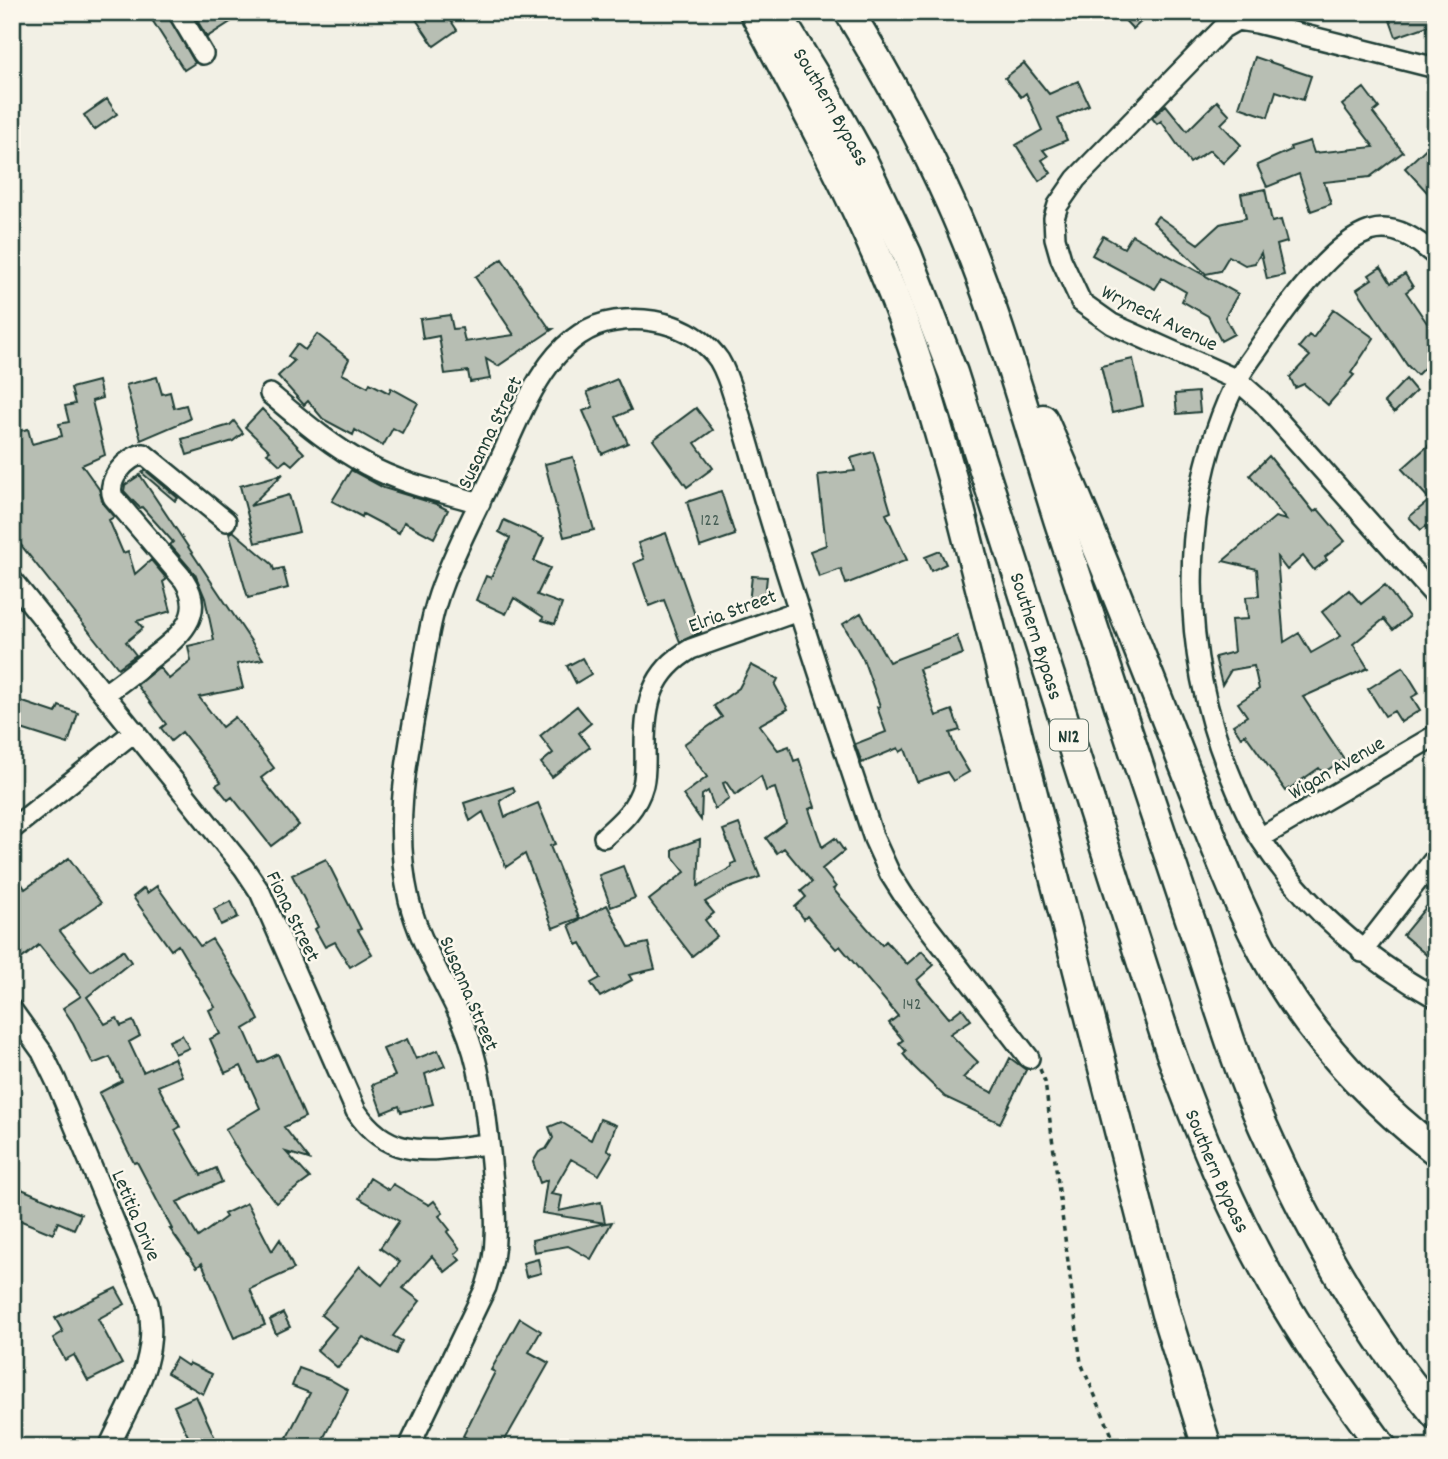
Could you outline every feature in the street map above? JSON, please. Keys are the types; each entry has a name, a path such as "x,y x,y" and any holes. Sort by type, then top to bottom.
{"highway":[{"path":"754,12 849,193 884,272 922,373 955,490 1166,1314 1207,1447"},
{"name":"Southern Bypass","path":"776,12 826,94 868,171 907,254 953,373 1166,1038 1198,1129 1224,1189 1270,1280 1304,1336 1382,1447"},
{"path":"849,12 914,127 951,203 999,329 1112,686 1262,1124 1334,1267 1385,1346 1436,1415"},
{"path":"999,329 1067,473 1229,879 1269,963 1294,1003 1345,1069 1376,1101 1436,1151"}],"street":[{"path":"178,12 204,54"},
{"name":"Wryneck Avenue","path":"1436,68 1244,16 1223,28 1076,179 1058,205 1054,218 1060,259 1074,292 1088,309 1112,324 1237,380 1262,402 1436,597"},
{"path":"1436,256 1414,237 1404,233 1390,230 1371,231 1346,245 1299,292 1237,380 1226,404 1208,461 1195,521 1192,560 1197,654 1209,715 1222,756 1260,838 1283,872 1362,952 1436,998"},
{"name":"Susanna Street","path":"409,1447 476,1312 492,1265 496,1208 482,1091 471,1044 424,943 410,903 401,848 400,816 409,747 434,610 452,561 523,409 552,361 562,349 587,330 601,324 630,320 664,322 701,341 719,362 727,376 798,611 883,860 904,896 1029,1058"},
{"path":"270,394 314,430 369,466 400,479 480,503"},
{"path":"105,694 180,635 193,608 190,590 184,580 113,497 110,491 114,477 133,458 144,454 226,521"},
{"name":"Fiona Street","path":"12,580 244,868 260,892 356,1111 365,1125 391,1145 407,1149 489,1144"},
{"name":"Elria Street","path":"604,836 625,819 643,786 645,717 649,699 662,674 680,655 691,649 798,611"},
{"path":"12,829 135,731"},
{"name":"Wigan Avenue","path":"1260,838 1436,735"},
{"path":"1362,952 1436,857"},
{"name":"Letitia Drive","path":"12,1010 42,1052 57,1081 148,1303 152,1344 147,1366 109,1447"}],"path":[{"path":"1029,1058 1039,1068 1045,1082 1081,1363 1117,1447"}],"building":[{"path":"147,12 166,12 195,63 184,70"},
{"path":"192,12 246,12 207,37"},
{"path":"411,12 445,12 457,30 434,46"},
{"path":"1117,12 1136,12 1143,20 1133,29"},
{"path":"1387,12 1436,12 1436,23 1396,37"},
{"path":"1255,57 1311,76 1303,100 1276,91 1268,117 1239,107"},
{"path":"1024,63 1049,94 1078,81 1089,105 1058,119 1067,140 1043,150 1048,156 1042,160 1051,173 1039,181 1016,145 1042,130 1026,93 1021,97 1005,78"},
{"path":"1364,88 1379,108 1373,113 1403,152 1370,177 1324,182 1331,204 1311,211 1299,174 1267,187 1257,165 1291,150 1290,147 1310,141 1314,153 1374,147 1342,105"},
{"path":"107,99 117,114 94,130 84,115"},
{"path":"1217,101 1230,115 1221,124 1241,145 1223,163 1210,150 1190,163 1161,121 1157,124 1152,118 1166,105 1187,131"},
{"path":"1436,139 1436,202 1405,168"},
{"path":"1265,189 1272,222 1281,220 1287,242 1277,245 1284,275 1267,279 1261,253 1255,263 1245,265 1229,256 1220,271 1206,274 1153,222 1158,216 1198,244 1220,224 1246,218 1241,194"},
{"path":"1132,235 1238,294 1225,317 1234,334 1221,341 1208,316 1182,301 1186,292 1162,278 1155,289 1092,255 1103,236 1124,248"},
{"path":"502,259 550,329 553,329 498,366 486,359 490,379 470,382 468,371 445,374 439,336 423,339 420,319 450,315 453,329 462,328 465,342 514,335 475,277"},
{"path":"1381,267 1391,283 1405,274 1413,287 1406,292 1427,323 1436,314 1436,356 1417,375 1407,365 1357,289 1372,279 1369,275"},
{"path":"1334,309 1374,338 1351,373 1354,375 1328,405 1304,384 1295,388 1290,377 1310,356 1299,347 1309,335 1313,338"},
{"path":"317,334 349,359 342,374 368,387 370,383 389,393 391,388 418,403 402,433 393,428 383,446 355,430 353,435 323,419 308,401 304,405 278,376 294,361 288,356 297,344 305,350"},
{"path":"1133,359 1143,406 1112,413 1101,366"},
{"path":"157,377 162,394 170,392 174,408 186,405 190,419 141,440 126,385"},
{"path":"617,379 631,410 616,417 628,443 602,454 583,411 593,407 587,392"},
{"path":"1406,379 1416,391 1394,413 1384,402"},
{"path":"98,381 102,398 92,401 105,455 82,465 99,489 103,504 114,517 109,520 123,553 128,551 135,574 151,560 167,579 163,582 171,611 137,621 143,628 126,642 136,655 118,668 20,544 12,550 12,433 28,429 32,444 62,436 59,424 69,422 65,406 75,404 71,388"},
{"path":"1198,392 1200,412 1177,414 1175,394"},
{"path":"696,408 713,430 695,443 713,468 687,487 653,440"},
{"path":"262,409 304,453 292,465 286,460 280,465 267,453 270,451 245,427"},
{"path":"234,421 243,433 233,441 187,455 182,439 230,425"},
{"path":"1429,445 1436,453 1436,537 1426,526 1421,530 1409,517 1430,500 1402,469"},
{"path":"873,452 891,512 886,514 907,560 846,584 841,569 819,577 810,551 826,545 818,475 855,471 851,458"},
{"path":"1269,456 1314,512 1318,509 1345,541 1314,570 1303,556 1287,570 1277,557 1284,642 1299,633 1311,653 1341,636 1322,612 1349,590 1361,604 1385,585 1409,617 1393,630 1384,619 1353,644 1368,668 1303,697 1344,759 1323,773 1319,768 1286,791 1245,734 1241,737 1233,725 1247,716 1238,703 1259,689 1254,666 1231,670 1222,685 1215,657 1234,652 1231,620 1248,619 1246,597 1259,596 1257,569 1223,561 1275,517 1286,520 1250,475"},
{"path":"573,457 594,530 564,537 545,464"},
{"path":"145,470 178,498 175,501 142,473"},
{"path":"351,470 384,488 448,510 434,538 404,522 399,533 332,501"},
{"path":"283,474 250,506 289,495 299,532 255,543 240,486"},
{"path":"140,475 263,659 237,664 243,688 199,697 222,727 235,717 274,768 261,778 299,825 271,846 232,797 228,800 216,785 221,782 182,732 171,741 161,728 166,724 137,685 159,667 169,679 191,661 188,646 214,640 205,598 195,574 170,545 173,542 124,491 125,485"},
{"path":"721,491 735,535 700,547 687,502"},
{"path":"504,520 544,538 534,561 550,568 537,595 562,604 555,624 542,620 543,617 514,598 506,614 476,600 486,576 491,578 510,538 499,532"},
{"path":"233,531 272,564 274,570 283,568 288,588 248,598 229,533"},
{"path":"666,533 701,632 680,642 664,600 649,606 634,563 644,559 638,543"},
{"path":"940,551 946,564 931,571 925,557"},
{"path":"752,576 767,577 764,604 749,603"},
{"path":"861,613 889,662 957,636 963,654 919,669 936,716 952,710 960,730 950,733 969,772 953,781 947,772 917,782 905,749 900,752 898,748 862,763 855,744 886,732 863,659 843,624"},
{"path":"582,658 591,674 576,683 567,666"},
{"path":"751,665 778,679 775,685 788,709 759,725 778,750 789,746 794,761 799,759 815,807 809,809 822,847 835,838 844,851 822,869 836,887 833,889 882,945 886,941 907,964 922,951 934,965 917,980 949,1018 962,1008 971,1020 950,1034 978,1062 963,1078 993,1093 1010,1058 1026,1070 1000,1123 945,1097 913,1066 903,1054 906,1051 899,1043 903,1040 889,1023 898,1016 840,946 836,949 807,916 804,919 795,907 806,897 801,891 812,882 784,848 777,853 766,838 786,823 775,788 766,791 761,776 735,795 726,782 723,783 729,799 715,809 708,791 702,795 701,820 683,795 707,777 684,744 722,717 714,706 739,688"},
{"path":"1403,667 1419,693 1412,697 1420,710 1401,722 1394,711 1385,716 1368,689"},
{"path":"20,701 56,713 59,706 78,713 68,744 12,726"},
{"path":"577,706 591,723 579,733 590,747 552,777 541,763 553,753 540,736"},
{"path":"513,787 515,791 500,801 505,817 538,803 555,844 550,846 579,918 553,928 525,854 506,867 483,812 470,821 464,803"},
{"path":"739,824 760,877 727,889 705,902 714,913 705,920 717,936 692,956 649,900 685,872 673,857 673,849 700,839 698,886 732,867 731,864 736,862 723,830"},
{"path":"69,858 101,903 60,931 91,971 123,950 131,962 87,997 105,1024 117,1018 121,1026 133,1021 140,1036 129,1042 143,1072 174,1058 182,1076 158,1086 180,1127 175,1130 201,1175 216,1168 222,1182 177,1202 198,1237 226,1217 224,1214 247,1203 272,1251 280,1239 294,1269 250,1289 265,1325 234,1338 202,1263 197,1267 170,1229 99,1093 122,1081 110,1057 93,1064 63,1008 81,996 39,945 20,960 12,950 12,892 22,884 25,889"},
{"path":"326,859 361,929 358,930 372,954 350,967 335,942 325,947 292,875"},
{"path":"623,866 635,898 611,907 599,875"},
{"path":"157,886 200,946 212,939 246,993 259,1020 244,1029 259,1063 278,1054 305,1117 284,1127 309,1159 286,1152 310,1178 276,1203 244,1161 225,1129 260,1108 241,1066 225,1073 210,1039 220,1034 209,1010 215,1007 178,945 171,950 133,897 144,888 147,893"},
{"path":"231,901 238,917 221,925 214,909"},
{"path":"607,905 629,947 648,943 655,969 629,975 632,980 600,997 591,983 600,978 581,943 577,945 569,925"},
{"path":"1426,907 1436,916 1436,949 1429,957 1403,935"},
{"path":"182,1035 189,1048 175,1054 169,1041"},
{"path":"407,1039 416,1059 438,1050 445,1066 425,1074 433,1104 401,1112 399,1106 382,1113 372,1085 395,1076 383,1049"},
{"path":"600,1119 616,1125 607,1149 612,1153 599,1175 571,1159 551,1194 562,1196 559,1211 601,1202 605,1223 542,1213 547,1180 540,1183 533,1162 553,1138 549,1127 561,1122 591,1140"},
{"path":"370,1178 389,1190 393,1184 429,1205 434,1201 443,1213 439,1216 450,1230 447,1232 460,1249 455,1254 460,1260 445,1272 432,1256 403,1288 420,1301 393,1336 402,1341 396,1354 363,1337 338,1368 317,1350 336,1327 321,1315 360,1266 382,1285 400,1262 380,1248 399,1221 359,1198"},
{"path":"12,1185 81,1214 74,1229 58,1222 53,1234 12,1217"},
{"path":"612,1222 591,1259 568,1246 534,1252 532,1240"},
{"path":"538,1259 541,1273 526,1277 523,1263"},
{"path":"116,1288 125,1304 98,1319 122,1364 88,1381 74,1355 65,1360 53,1338 63,1332 55,1318"},
{"path":"283,1313 290,1327 276,1334 270,1320"},
{"path":"520,1318 541,1331 529,1352 549,1363 501,1447 483,1447 463,1436 495,1372 491,1370"},
{"path":"176,1358 188,1366 189,1363 212,1374 203,1394 167,1373"},
{"path":"299,1368 329,1379 348,1390 319,1447 282,1447 310,1393 292,1386"},
{"path":"196,1396 215,1438 193,1447 174,1406"}]}
